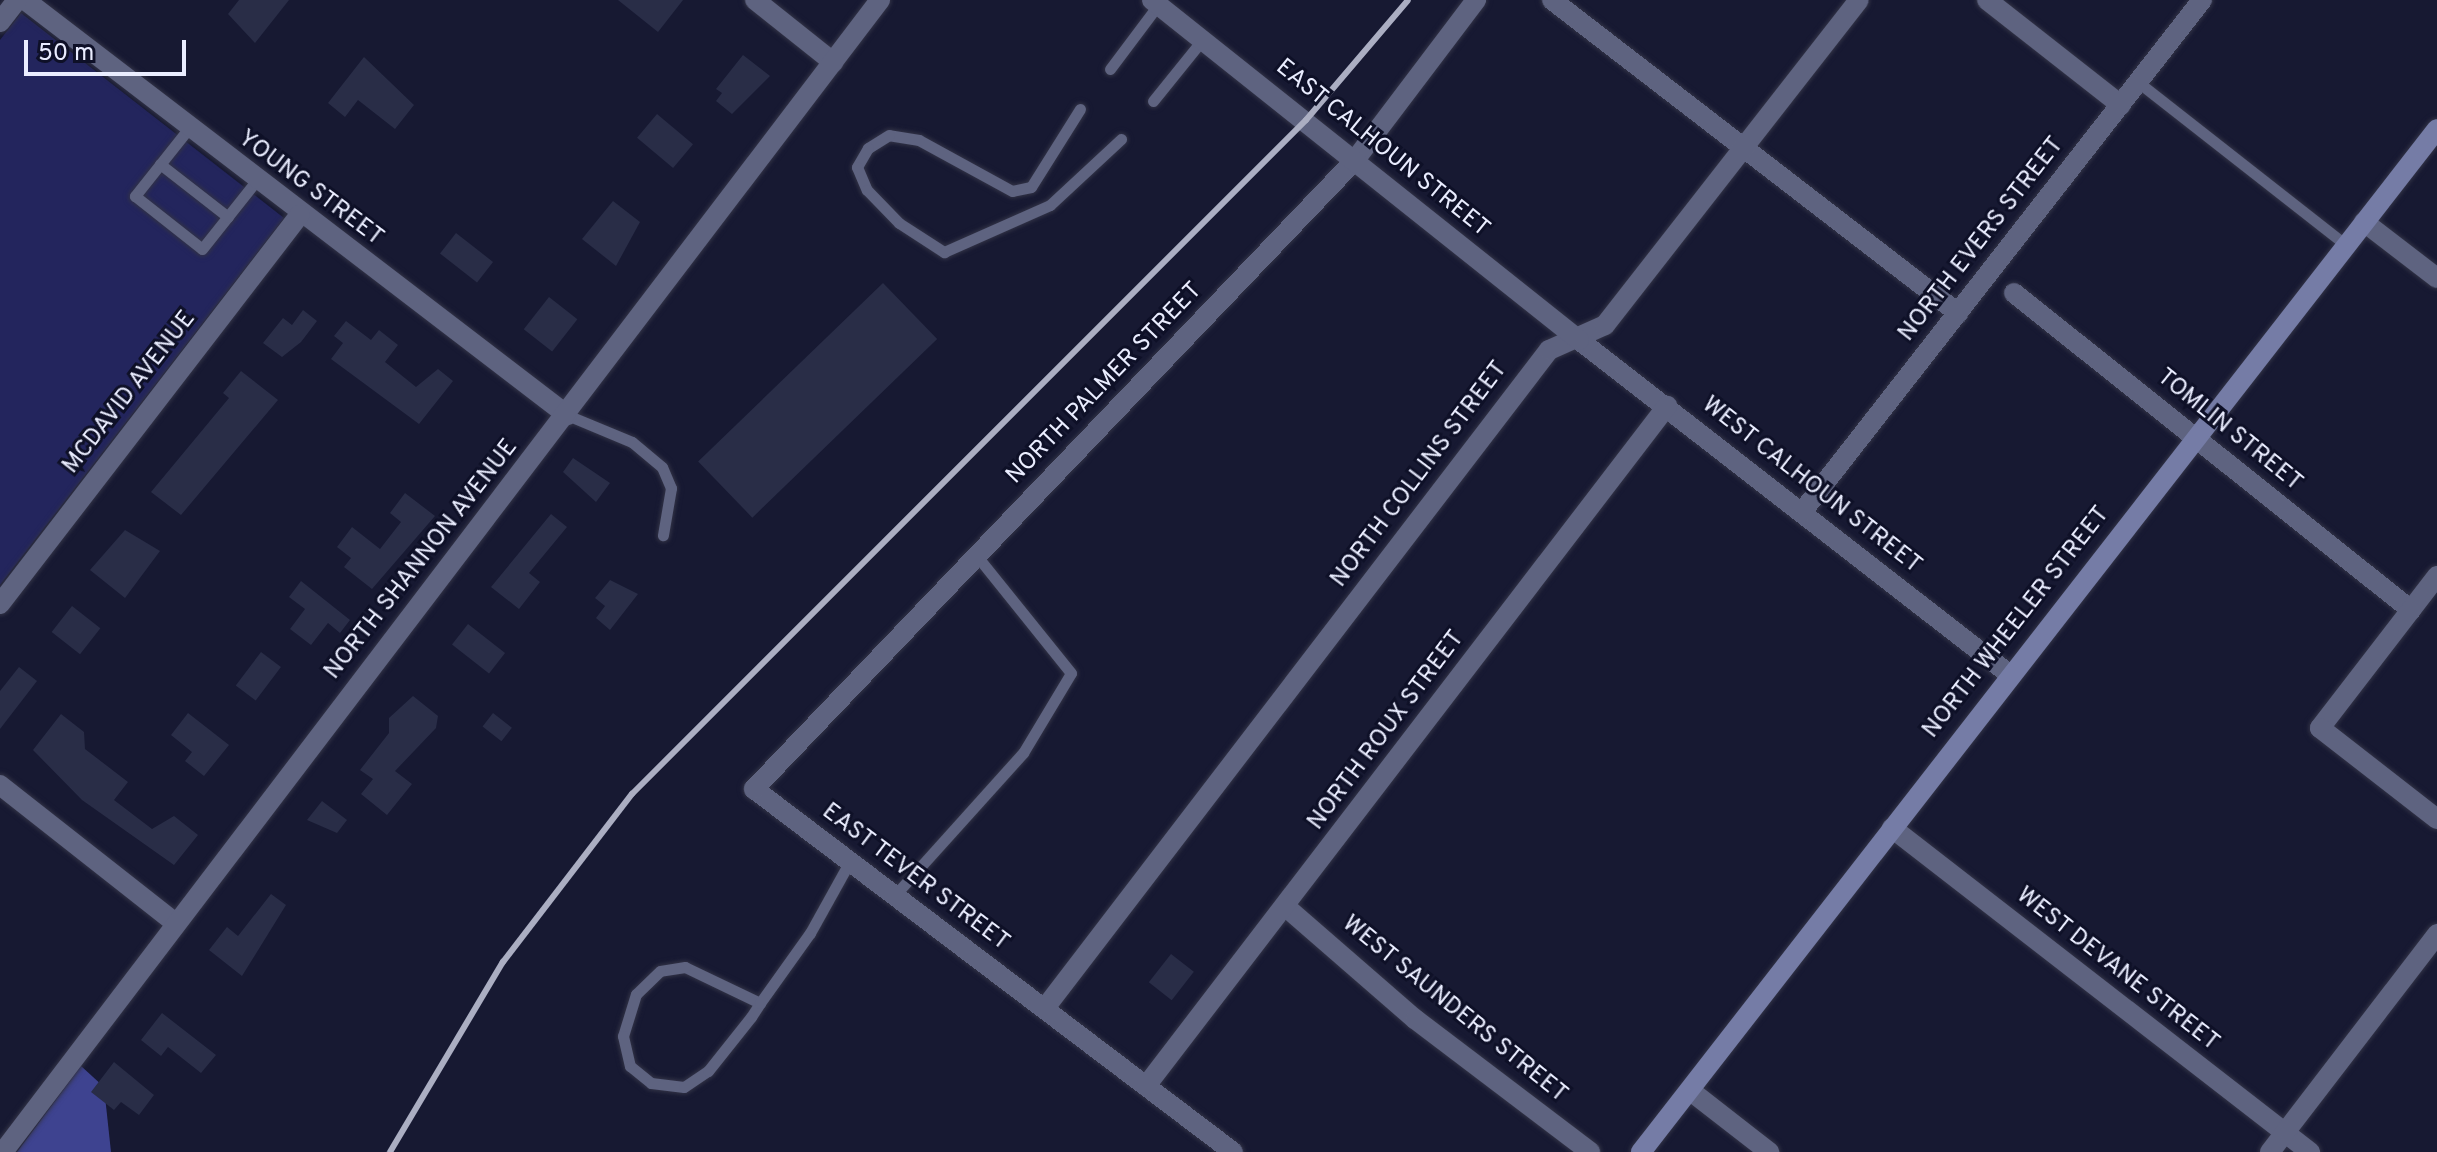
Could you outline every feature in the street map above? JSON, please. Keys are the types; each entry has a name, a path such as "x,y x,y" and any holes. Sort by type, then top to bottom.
{"main road":[{"name":"NORTH WHEELER STREET","path":"1641,1152 1692,1092 2193,437 2437,129"}],"street":[{"path":"0,22 17,0"},
{"name":"YOUNG STREET","path":"25,0 300,215 567,415"},
{"path":"755,0 833,62"},
{"name":"NORTH SHANNON AVENUE","path":"3,1152 174,922 567,415 880,0"},
{"name":"NORTH PALMER STREET","path":"754,789 1355,160 1476,0"},
{"path":"1552,0 1747,146 1958,313"},
{"name":"NORTH COLLINS STREET","path":"1045,1008 1549,350 1579,340 1605,325 1859,0"},
{"path":"1987,0 2121,105"},
{"name":"NORTH EVERS STREET","path":"1802,512 2202,0"},
{"name":"EAST CALHOUN STREET","path":"1155,2 1579,340"},
{"name":"MCDAVID AVENUE","path":"0,604 300,215"},
{"path":"2364,222 2437,278"},
{"name":"TOMLIN STREET","path":"2014,293 2411,610"},
{"name":"WEST CALHOUN STREET","path":"1579,340 2009,674"},
{"name":"NORTH ROUX STREET","path":"1146,1086 1667,406"},
{"path":"2437,576 2320,728 2437,819"},
{"path":"0,785 174,922"},
{"name":"EAST TEVER STREET","path":"754,789 1233,1152"},
{"name":"WEST DEVANE STREET","path":"1892,828 2310,1152"},
{"name":"WEST SAUNDERS STREET","path":"1286,907 1415,1019 1590,1152"},
{"path":"2270,1152 2437,934"},
{"path":"1692,1092 1769,1152"}],"lane":[{"path":"1110,69 1155,2"},
{"path":"1153,101 1203,39"},
{"path":"2138,82 2346,245"},
{"path":"1080,109 1031,187 1012,191 919,140 889,135 868,148 857,167 867,190 899,223 944,252 1050,205 1121,139"},
{"path":"189,128 135,196 168,223 202,249 256,181"},
{"path":"160,164 228,217"},
{"path":"567,415 632,442 662,467 671,488 663,535"},
{"path":"895,895 1023,753 1071,673 977,556"},
{"path":"760,1003 685,967 660,971 636,994 623,1036 630,1066 651,1083 684,1087 708,1071 760,1003 850,861"}],"shaded area":[{"path":"21,13 284,218 0,585 0,40"},
{"path":"81,1066 104,1087 111,1152 17,1152"}],"building":[{"path":"239,0 289,0 255,43 228,14"},
{"path":"618,0 683,0 658,32"},
{"path":"743,55 770,76 732,114 716,101 722,93 716,89"},
{"path":"364,57 414,105 395,129 358,100 345,117 328,103"},
{"path":"657,114 693,144 673,168 637,138"},
{"path":"613,201 640,222 616,266 582,239"},
{"path":"456,233 493,262 477,282 440,253"},
{"path":"883,283 937,339 752,518 698,462"},
{"path":"549,297 577,319 552,351 524,329"},
{"path":"303,310 317,321 301,342 282,357 263,343 283,318 292,325"},
{"path":"346,321 371,340 379,330 398,345 385,362 416,387 438,369 453,381 419,424 331,359 343,343 334,336"},
{"path":"241,371 278,400 181,515 151,492 229,398 223,393"},
{"path":"573,458 610,483 596,502 563,472"},
{"path":"405,493 435,516 372,589 344,567 351,558 337,547 352,527 380,549 401,522 390,513"},
{"path":"551,514 567,527 529,573 540,582 519,609 491,587"},
{"path":"125,530 160,551 125,598 90,570"},
{"path":"610,580 638,594 610,630 596,618 605,606 595,598"},
{"path":"301,581 350,620 340,633 328,623 311,645 290,629 305,609 289,597"},
{"path":"72,606 100,628 80,654 52,632"},
{"path":"468,624 505,653 489,673 452,644"},
{"path":"261,652 281,667 256,701 236,686"},
{"path":"19,667 37,681 0,729 0,691"},
{"path":"413,696 438,716 436,728 395,771 412,784 387,815 361,794 373,779 360,770 389,733 389,718"},
{"path":"188,713 229,745 204,776 185,761 192,752 171,735"},
{"path":"493,713 512,728 501,741 483,726"},
{"path":"61,714 84,732 85,749 128,782 114,800 152,829 174,816 198,835 174,865 82,800 33,750"},
{"path":"322,801 347,820 337,833 307,820"},
{"path":"271,894 286,905 242,976 209,950 227,927 238,936"},
{"path":"1171,954 1194,972 1172,1000 1149,982"},
{"path":"162,1013 216,1055 201,1073 168,1047 161,1056 141,1040"},
{"path":"114,1062 154,1095 139,1115 121,1102 114,1110 91,1092"}],"railway":[{"path":"390,1152 503,962 632,794 1306,120 1408,0"}]}
